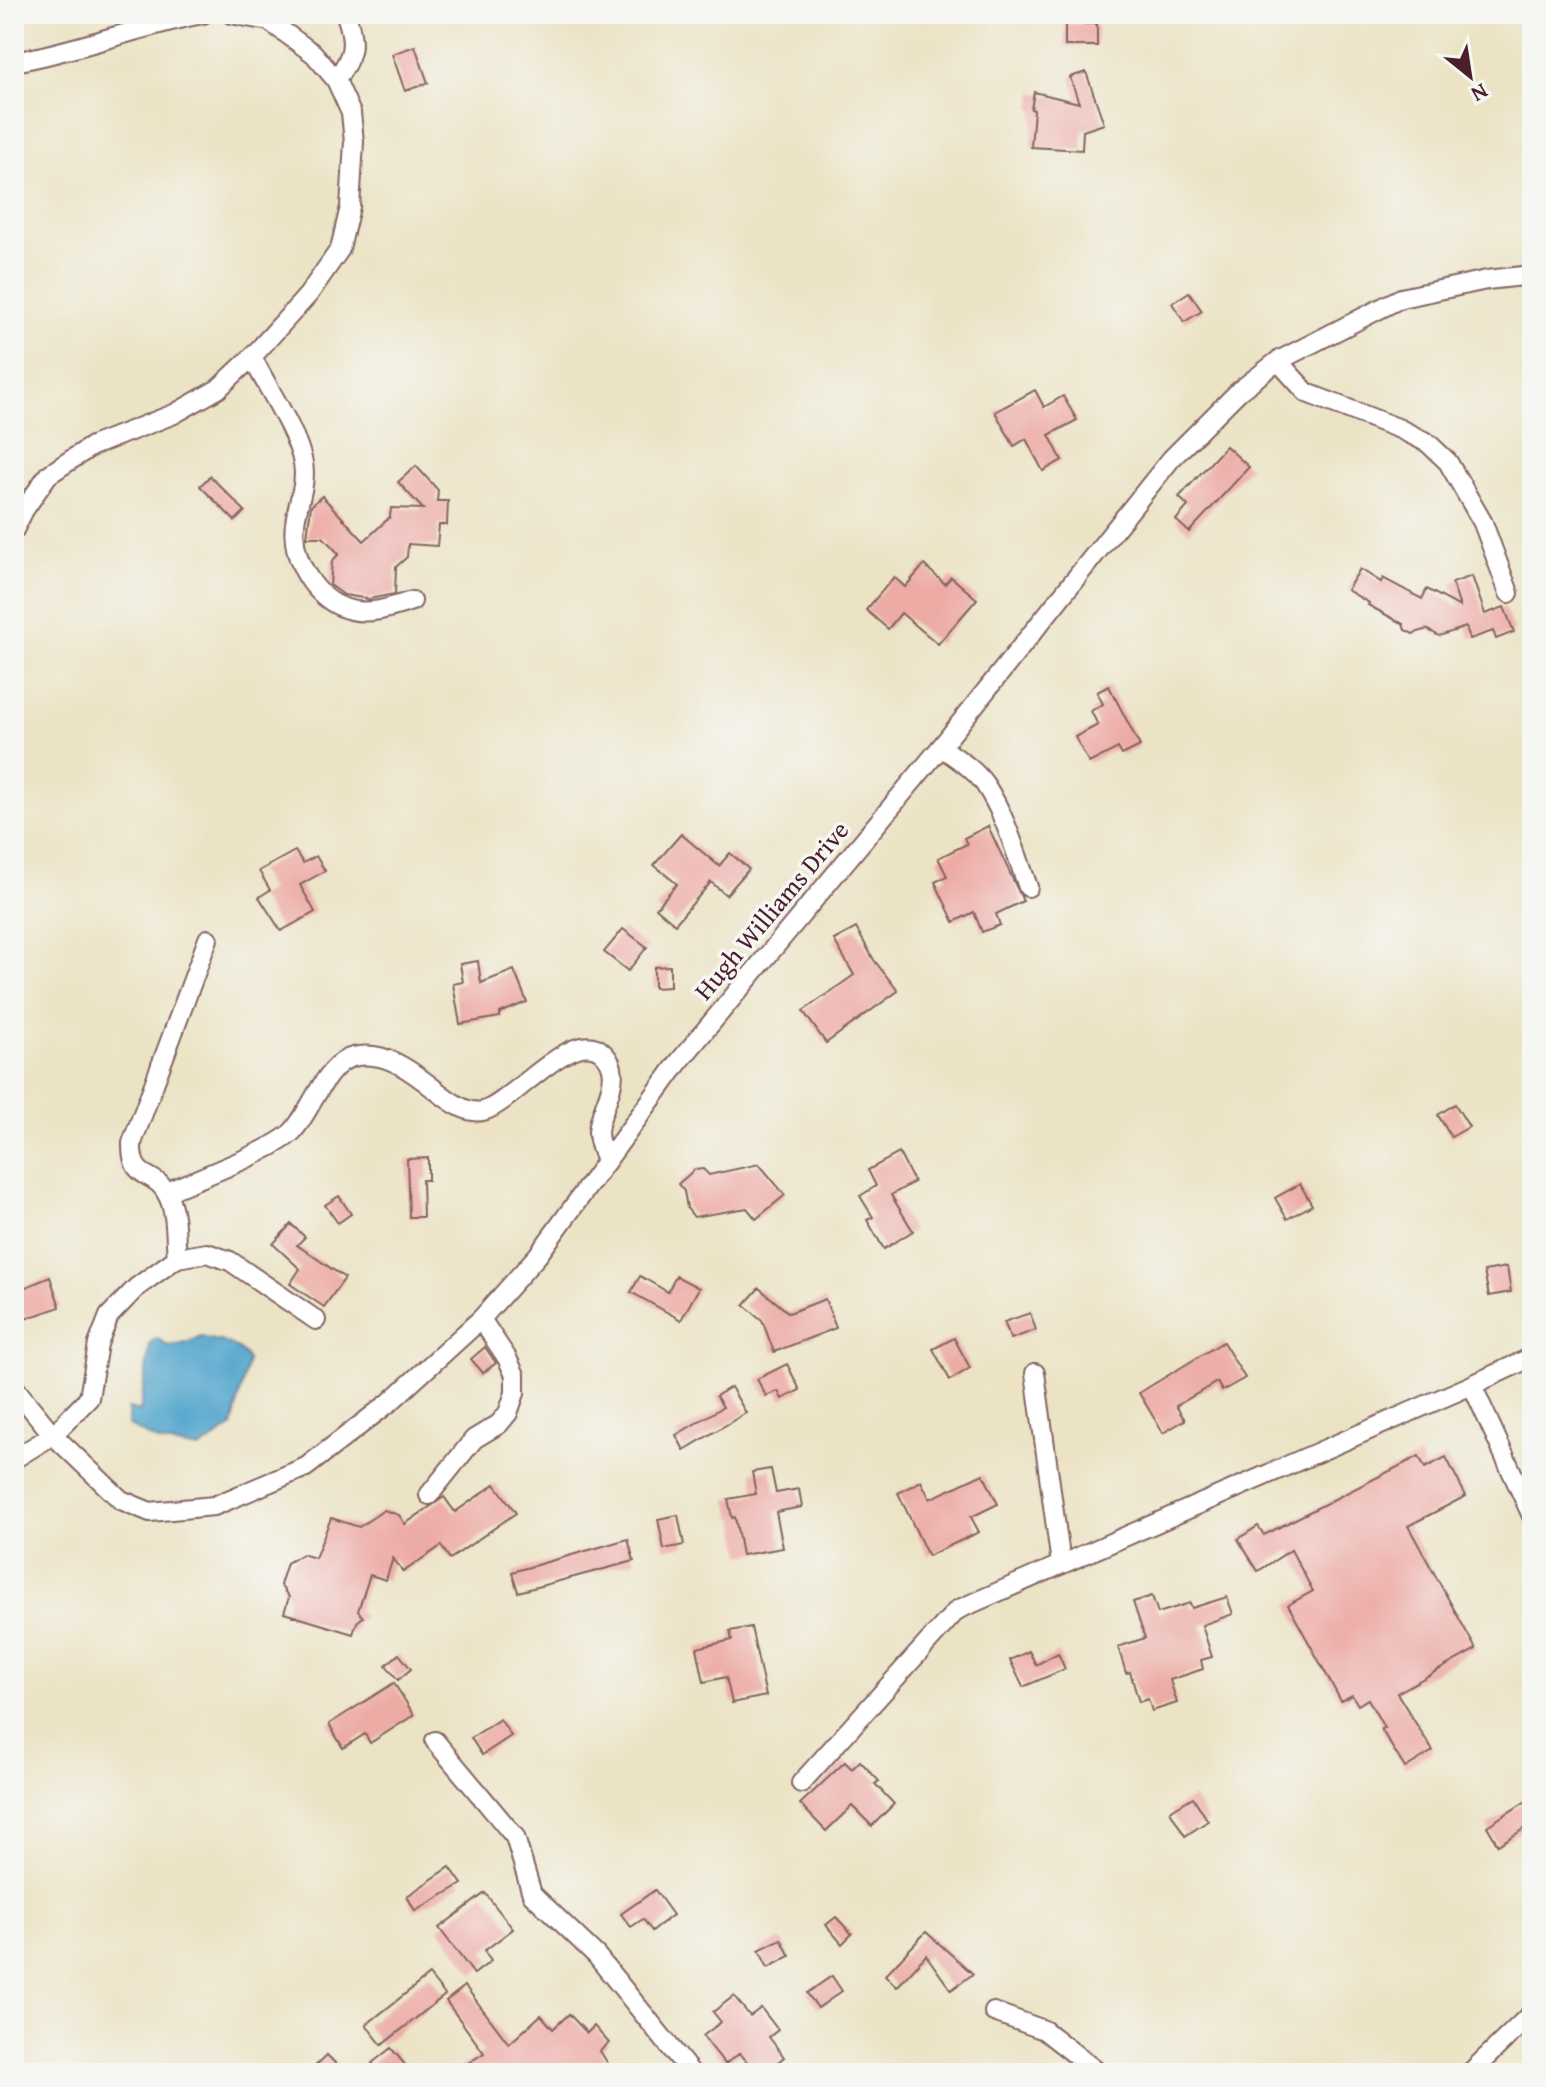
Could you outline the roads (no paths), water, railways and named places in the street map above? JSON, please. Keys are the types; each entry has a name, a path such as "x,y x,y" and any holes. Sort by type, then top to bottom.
{"street":[{"path":"14,62 46,56 156,23 203,14"},
{"path":"14,530 48,475 92,446 174,414 218,389 252,357 308,295 340,249 350,207 354,142 351,113 336,80 314,54 269,21 231,14"},
{"path":"336,80 350,60 354,41 346,14"},
{"name":"Hugh Williams Drive","path":"14,1387 53,1435 121,1500 150,1512 214,1506 306,1467 390,1402 481,1319 538,1255 678,1063 941,747 1171,459 1239,391 1278,361 1401,298 1487,280 1532,275"},
{"path":"252,357 295,439 303,461 305,481 294,526 296,551 304,571 325,597 351,610 379,610 412,601"},
{"path":"1278,361 1307,393 1400,429 1428,443 1448,462 1483,523 1509,593"},
{"path":"941,747 984,783 1004,822 1028,887"},
{"path":"177,1258 172,1206 167,1192 160,1183 138,1171 132,1159 132,1143 208,939"},
{"path":"167,1192 275,1143 292,1131 339,1063 354,1057 380,1056 406,1068 466,1110 481,1111 496,1106 561,1054 590,1046 602,1051 612,1067 612,1089 598,1129 606,1161"},
{"path":"14,1459 53,1435 89,1398 98,1344 109,1316 137,1287 177,1258 207,1253 230,1261 316,1320"},
{"path":"429,1495 474,1439 499,1424 508,1413 515,1393 515,1375 481,1319"},
{"path":"801,1783 957,1610 1532,1357"},
{"path":"1035,1373 1061,1564"},
{"path":"1472,1385 1532,1516"},
{"path":"435,1741 515,1837 532,1894 596,1955 691,2073"},
{"path":"994,2012 1044,2030 1099,2073"},
{"path":"1470,2073 1532,2013"}],"water":[{"path":"201,1337 234,1346 248,1360 232,1427 199,1449 159,1442 128,1425 128,1409 140,1412 150,1343 157,1338 168,1346"}]}
